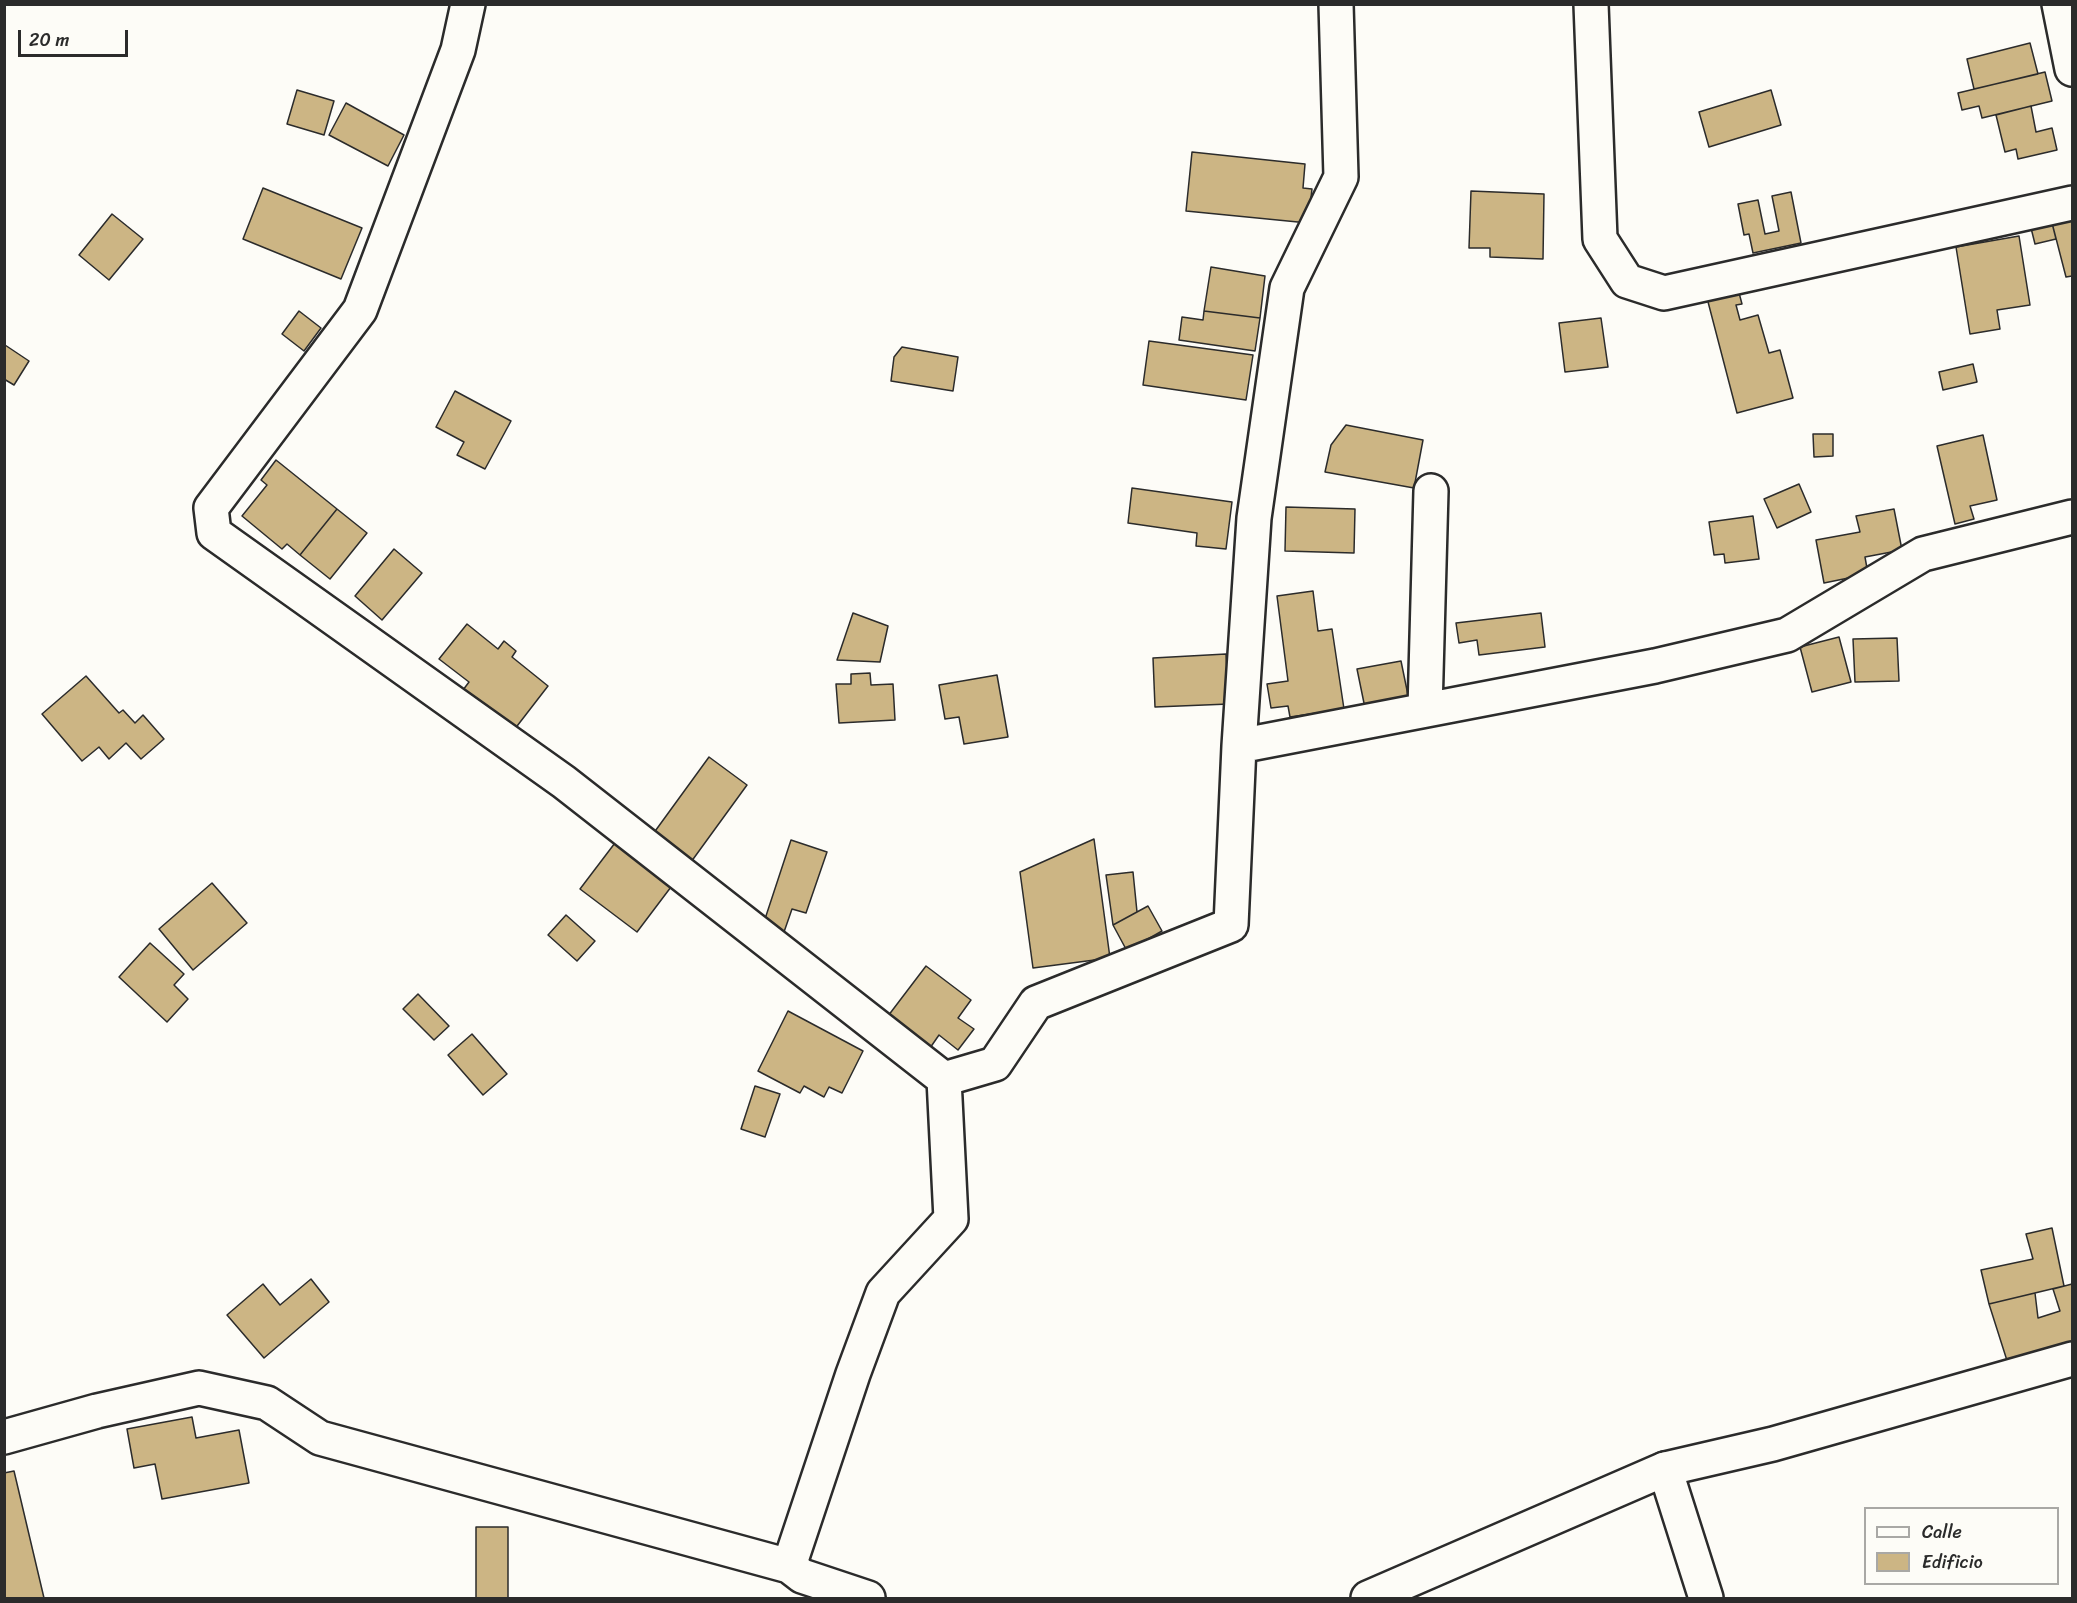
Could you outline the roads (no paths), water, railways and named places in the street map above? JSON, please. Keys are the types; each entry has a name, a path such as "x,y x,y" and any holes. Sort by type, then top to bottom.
{"street":[{"path":"468,4 458,50 360,310 211,508 214,533 564,782 944,1079 951,1219 883,1293 853,1374 795,1571"},
{"path":"944,1079 995,1064 1036,1003 1231,925 1239,746 1254,518 1287,288 1341,177 1336,4"},
{"path":"1591,4 1600,239 1627,281 1664,293 2073,203"},
{"path":"2059,4 2073,69"},
{"path":"1425,710 1431,490"},
{"path":"1239,746 1655,666 1787,635 1923,555 2073,517"},
{"path":"1368,1599 1665,1469 1773,1444 2073,1359"},
{"path":"4,1437 97,1411 199,1388 267,1403 320,1438 795,1571 863,1597"},
{"path":"1665,1469 1706,1599"}]}
